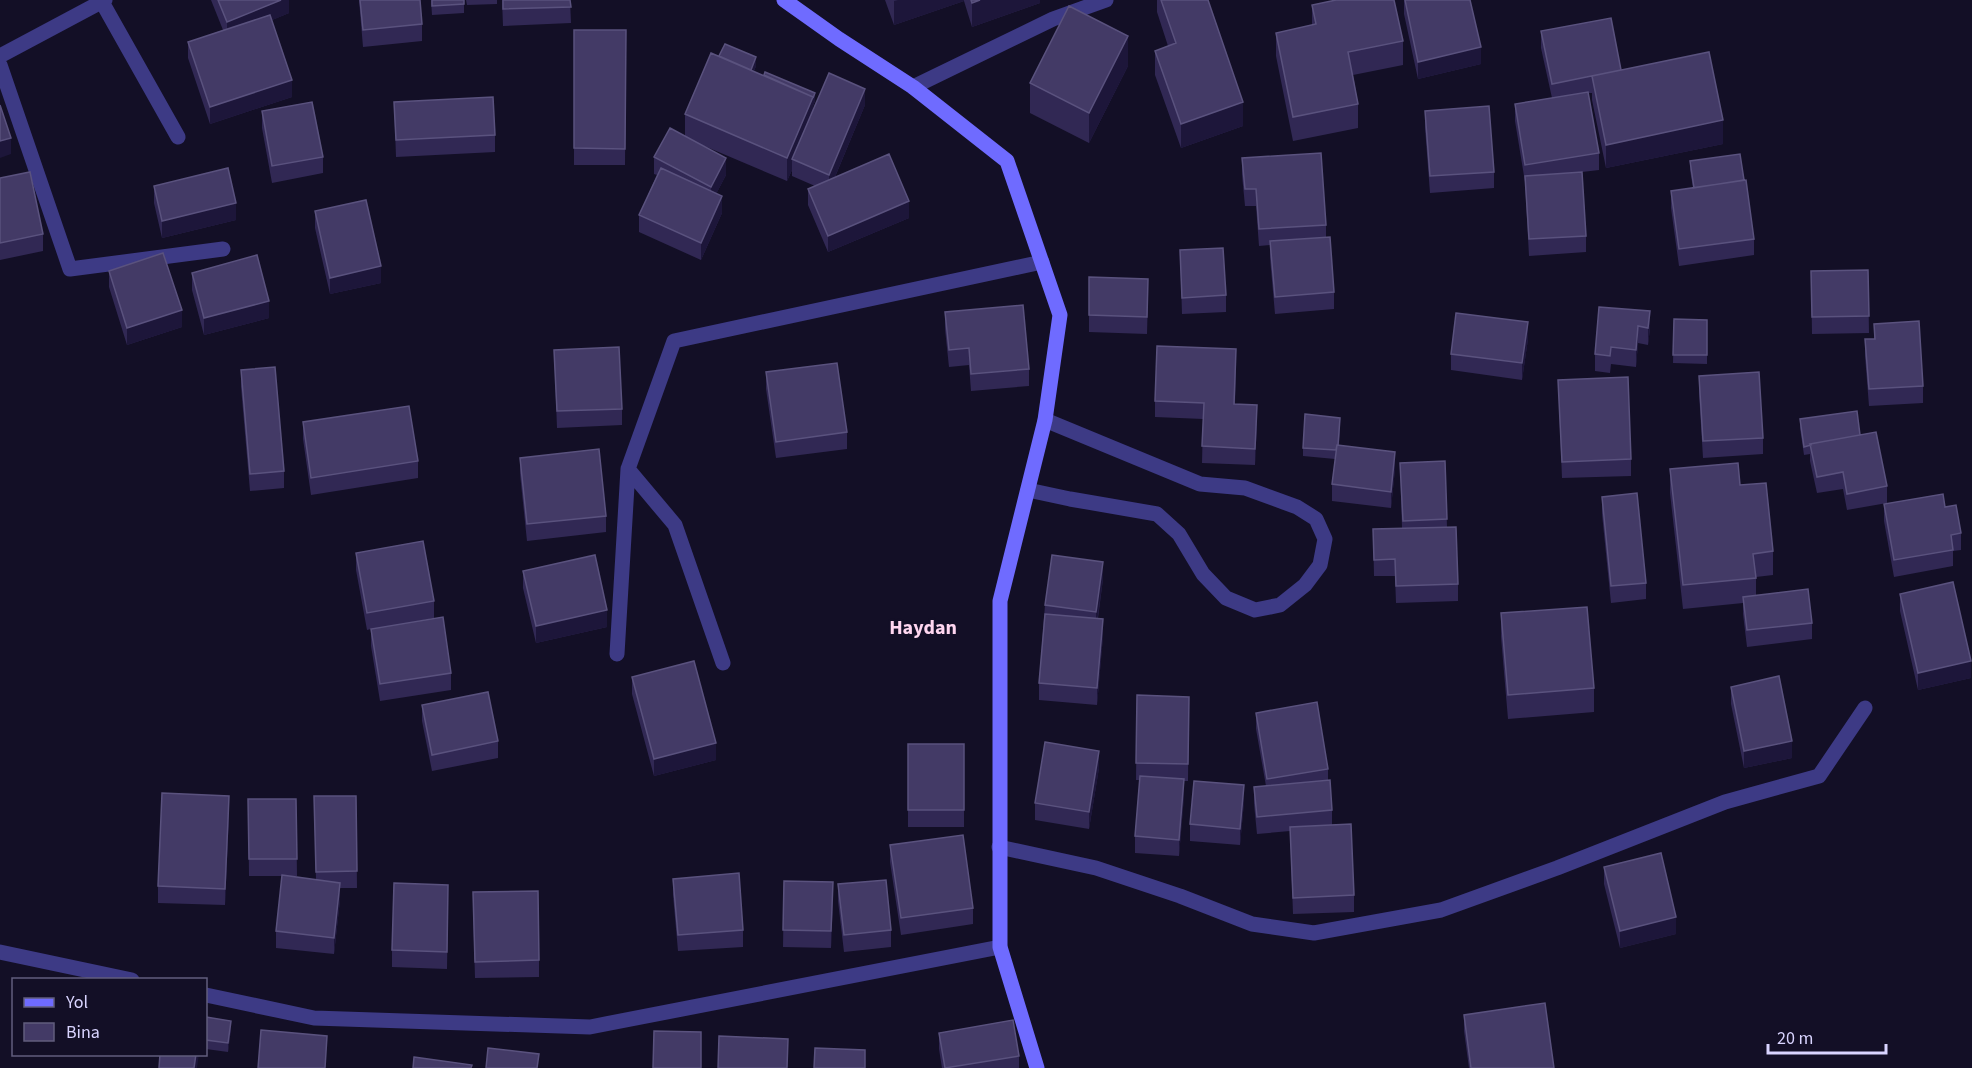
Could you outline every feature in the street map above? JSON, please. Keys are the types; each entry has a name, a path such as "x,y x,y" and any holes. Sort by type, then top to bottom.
{"street":[{"path":"784,0 913,87 1007,160 1060,315 1045,420 1000,601 1000,947 1037,1068"},
{"path":"913,87 1053,19 1106,0"},
{"path":"0,56 103,1 178,137"},
{"path":"0,65 70,268 223,249"},
{"path":"617,654 628,469 674,341 1042,262"},
{"path":"1028,490 1157,514 1179,534 1203,574 1226,598 1255,610 1280,605 1305,585 1320,565 1325,539 1316,519 1297,507 1245,488 1200,484 1045,420"},
{"path":"628,469 675,525 723,663"},
{"path":"999,847 1096,868 1180,896 1252,924 1314,933 1441,910 1557,868 1725,802 1819,776 1865,708"},
{"path":"207,995 314,1018 590,1028 1000,947"},
{"path":"0,952 123,978"}],"building":[{"path":"218,0 281,0 227,22"},
{"path":"360,0 420,0 422,24 363,30"},
{"path":"432,0 464,0 464,4 432,6"},
{"path":"503,0 570,0 571,7 503,9"},
{"path":"1161,0 1208,0 1243,102 1181,124 1155,51 1176,43"},
{"path":"1336,0 1394,0 1403,41 1348,52 1358,104 1293,117 1276,33 1316,24 1312,5"},
{"path":"1405,0 1470,0 1481,47 1418,62"},
{"path":"1069,6 1128,36 1089,113 1030,83"},
{"path":"270,15 292,80 210,107 188,42"},
{"path":"1611,18 1621,70 1552,84 1541,31"},
{"path":"574,30 626,30 625,149 574,148"},
{"path":"725,44 756,57 751,70 719,56"},
{"path":"1709,52 1723,120 1606,145 1592,76"},
{"path":"711,53 813,97 787,158 685,114"},
{"path":"765,72 815,93 813,98 764,75"},
{"path":"829,73 865,89 829,175 792,159"},
{"path":"1588,92 1599,153 1525,165 1515,104"},
{"path":"493,97 495,135 396,140 394,102"},
{"path":"312,102 323,157 272,166 262,111"},
{"path":"0,105 11,138 0,141"},
{"path":"1489,106 1494,172 1430,176 1425,111"},
{"path":"670,128 726,158 711,187 654,157"},
{"path":"1321,153 1326,225 1259,229 1256,189 1245,189 1242,158"},
{"path":"889,154 909,201 828,236 808,189"},
{"path":"1740,154 1744,180 1694,188 1690,161"},
{"path":"228,168 236,203 162,221 154,186"},
{"path":"661,168 722,196 701,243 639,215"},
{"path":"30,172 43,234 0,243 0,178"},
{"path":"1582,172 1586,236 1529,239 1525,176"},
{"path":"1746,180 1754,239 1679,249 1671,191"},
{"path":"366,200 381,266 330,278 315,211"},
{"path":"1330,237 1334,292 1275,297 1270,241"},
{"path":"1223,248 1226,295 1182,298 1180,250"},
{"path":"163,253 182,310 127,328 109,271"},
{"path":"257,255 269,301 204,318 192,273"},
{"path":"1868,270 1869,316 1812,317 1811,271"},
{"path":"1089,277 1148,279 1147,317 1089,315"},
{"path":"1023,305 1029,369 971,374 969,348 949,350 945,312"},
{"path":"1599,307 1650,311 1648,328 1638,326 1636,350 1611,347 1610,356 1595,354"},
{"path":"1456,313 1528,322 1522,363 1451,354"},
{"path":"1674,319 1707,320 1707,355 1673,355"},
{"path":"1919,321 1923,386 1869,389 1865,339 1875,339 1874,324"},
{"path":"1157,346 1236,349 1234,404 1257,405 1255,449 1202,446 1204,403 1155,401"},
{"path":"619,347 622,409 557,411 554,350"},
{"path":"837,363 847,432 776,442 766,372"},
{"path":"275,367 284,471 250,474 241,370"},
{"path":"1759,372 1763,438 1703,441 1699,376"},
{"path":"1628,377 1631,459 1562,462 1558,380"},
{"path":"409,406 418,461 311,478 303,422"},
{"path":"1857,411 1860,435 1804,447 1800,419"},
{"path":"1305,414 1340,418 1336,450 1303,448"},
{"path":"1876,432 1887,486 1847,494 1843,472 1817,477 1810,444"},
{"path":"1337,445 1395,452 1391,492 1332,484"},
{"path":"599,449 606,516 527,524 520,458"},
{"path":"1445,461 1447,519 1403,521 1400,463"},
{"path":"1738,463 1740,485 1766,483 1773,551 1753,554 1756,578 1683,585 1670,469"},
{"path":"1637,493 1646,583 1611,586 1602,497"},
{"path":"1943,494 1945,507 1956,505 1961,533 1951,535 1953,550 1894,560 1884,504"},
{"path":"1456,527 1458,584 1396,586 1395,559 1374,560 1373,529"},
{"path":"423,541 434,601 367,613 356,553"},
{"path":"595,555 607,610 536,626 523,571"},
{"path":"1052,555 1103,562 1096,612 1045,605"},
{"path":"1953,582 1971,661 1918,673 1900,594"},
{"path":"1808,589 1812,623 1747,630 1743,597"},
{"path":"1587,607 1594,688 1508,695 1501,613"},
{"path":"1045,614 1103,619 1097,688 1039,683"},
{"path":"443,617 451,673 380,684 371,629"},
{"path":"694,661 716,743 654,759 632,677"},
{"path":"1779,676 1792,741 1744,751 1731,687"},
{"path":"488,692 498,741 432,755 422,705"},
{"path":"1137,695 1189,697 1188,764 1136,763"},
{"path":"1317,702 1328,769 1267,779 1256,713"},
{"path":"1045,742 1099,751 1089,812 1035,803"},
{"path":"908,744 964,744 964,810 908,810"},
{"path":"1140,776 1184,779 1179,840 1135,836"},
{"path":"1330,780 1332,810 1257,817 1254,787"},
{"path":"1194,781 1244,785 1240,829 1190,824"},
{"path":"162,793 229,796 225,889 158,886"},
{"path":"314,796 356,796 357,871 316,872"},
{"path":"248,799 296,799 297,859 249,859"},
{"path":"1351,824 1354,895 1293,898 1290,827"},
{"path":"963,835 973,908 901,918 890,845"},
{"path":"1661,853 1676,917 1620,931 1604,867"},
{"path":"739,873 743,930 678,935 673,879"},
{"path":"282,875 340,883 334,938 276,931"},
{"path":"886,880 891,930 844,935 838,884"},
{"path":"784,881 833,882 831,931 783,930"},
{"path":"394,883 448,885 447,952 392,950"},
{"path":"538,891 539,960 475,962 473,892"},
{"path":"1545,1003 1554,1068 1471,1068 1464,1015"},
{"path":"207,1017 231,1021 228,1043 207,1040"},
{"path":"1013,1020 1019,1056 945,1068 939,1033"},
{"path":"261,1030 327,1036 325,1068 258,1068"},
{"path":"654,1031 701,1032 701,1068 653,1068"},
{"path":"719,1036 788,1039 787,1068 718,1068"},
{"path":"488,1048 539,1054 537,1068 486,1068"},
{"path":"815,1048 865,1050 865,1068 814,1068"},
{"path":"160,1056 196,1056 194,1068 159,1068"},
{"path":"414,1057 472,1065 471,1068 413,1068"}],"district":[{"name":"Haydan","path":"923,627"}]}
